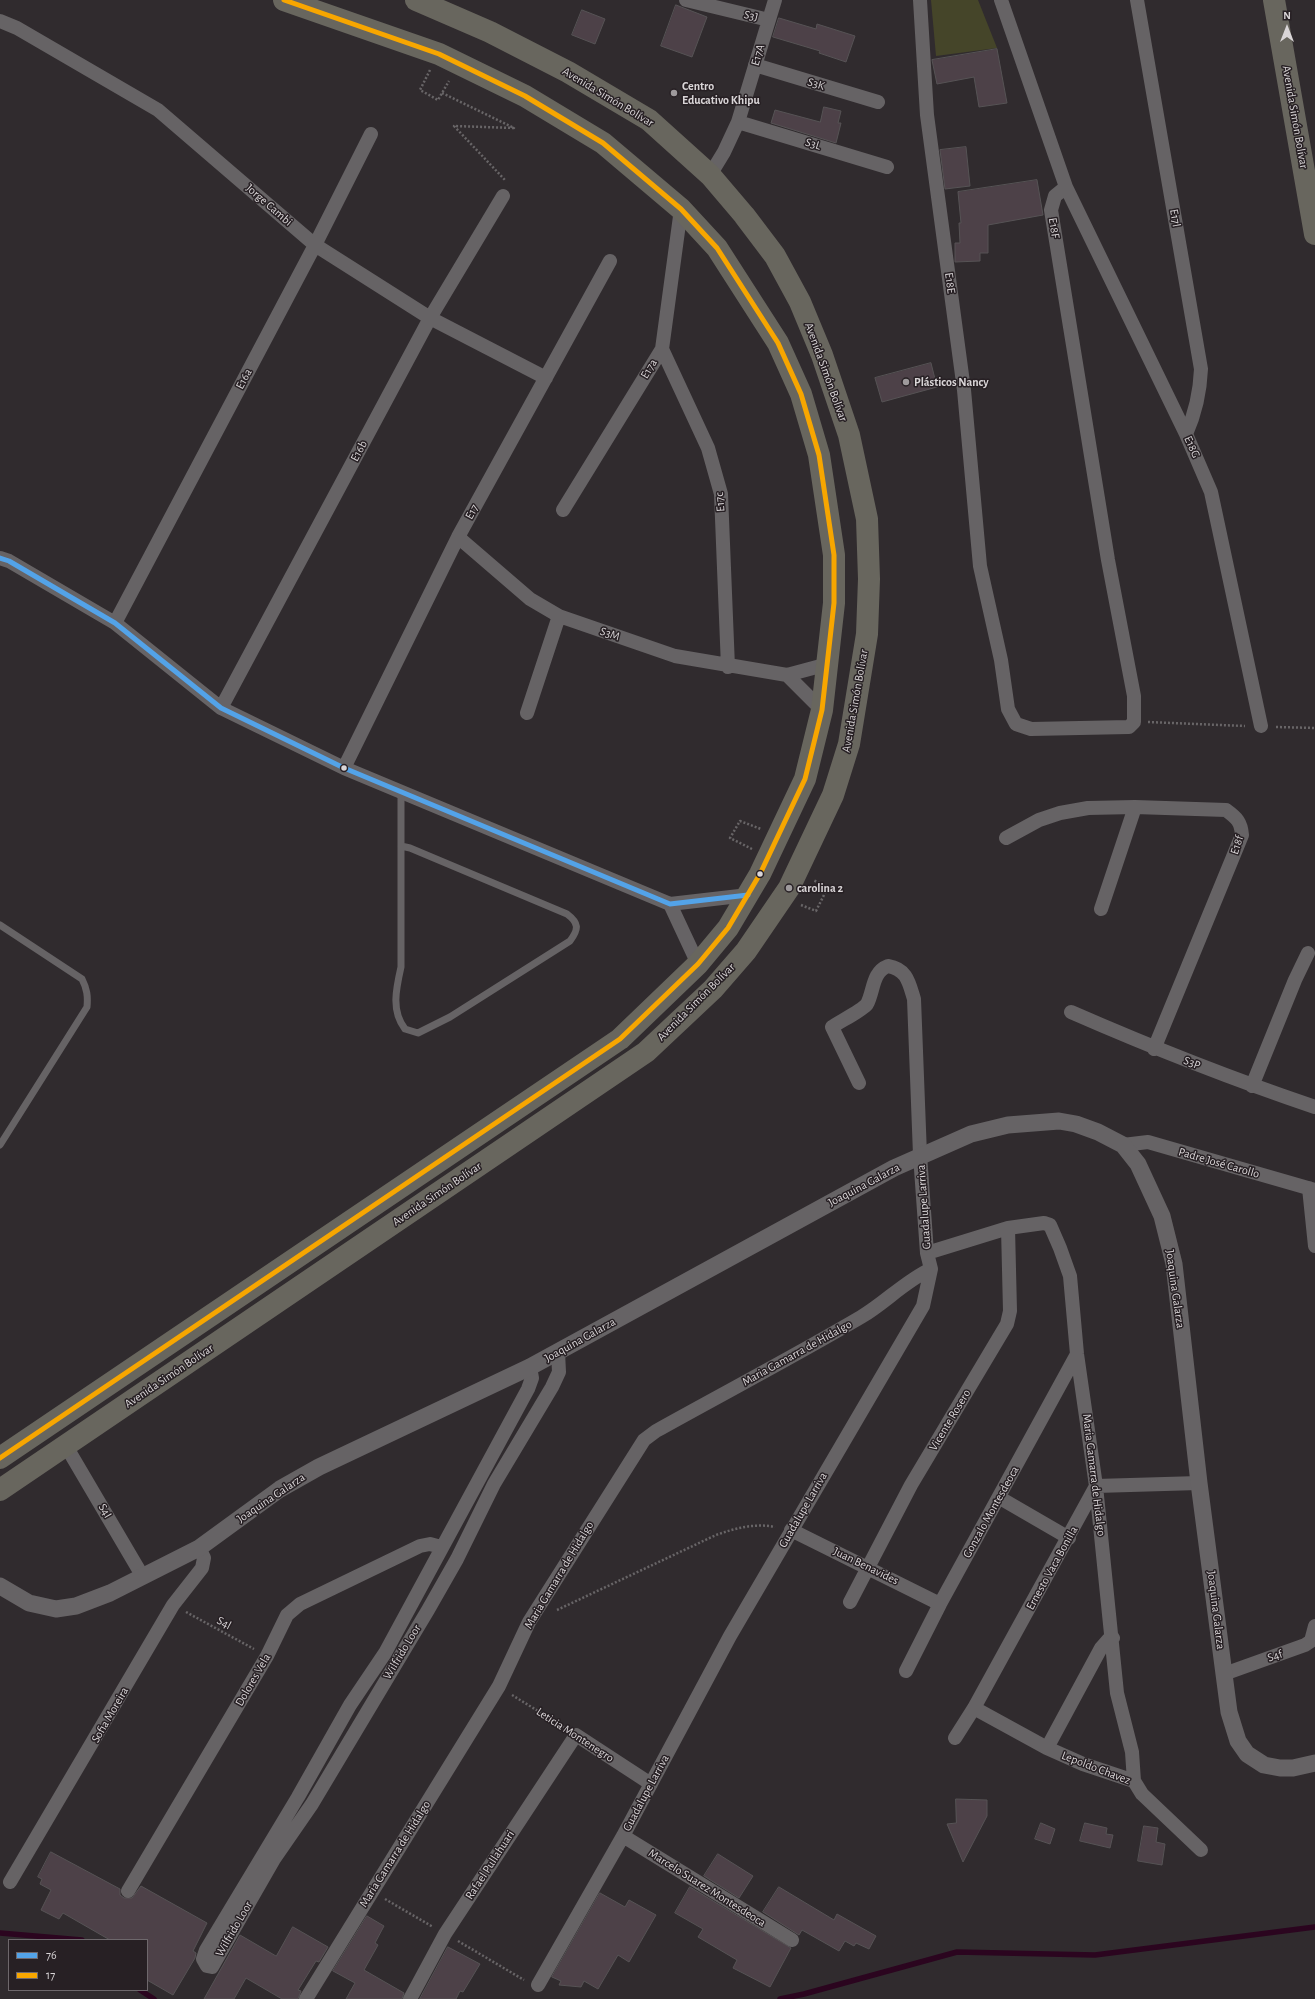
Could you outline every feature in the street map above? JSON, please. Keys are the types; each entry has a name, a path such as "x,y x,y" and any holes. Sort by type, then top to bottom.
{"highway":[{"path":"0,1458 620,1039 698,964 728,928 748,895 804,779 822,710 834,603 834,555 819,455 801,394 778,343 717,248 681,209 603,143 525,96 439,54 284,0"},
{"name":"Avenida Simón Bolívar","path":"0,1490 646,1052 714,989 746,951 789,888 833,795 849,744 867,634 869,579 867,519 849,435 840,407 800,302 775,256 710,175 649,120 568,72 490,32 416,0"},
{"name":"Avenida Simón Bolívar","path":"1274,0 1315,234"}],"street":[{"name":"S3J","path":"686,0 768,20"},
{"name":"E17A","path":"710,175 724,152 738,122 775,0"},
{"name":"E18E","path":"920,0 927,115 964,390 980,566 1001,660 1008,709 1016,724 1031,729 1129,727 1134,722"},
{"path":"1001,0 1066,187"},
{"name":"E17l","path":"1137,0 1201,369 1200,390 1197,405 1186,434"},
{"name":"Jorge Cambi","path":"0,21 17,28 158,110 315,245 430,318 546,378"},
{"name":"S3K","path":"755,65 878,102"},
{"name":"S3L","path":"738,122 887,166"},
{"name":"E16a","path":"115,623 315,245 371,134"},
{"name":"E18G","path":"1066,187 1186,434 1211,492 1261,726"},
{"name":"E18F","path":"1066,187 1055,196 1051,210 1108,560 1134,696 1134,722"},
{"name":"E16b","path":"221,708 430,318 503,196"},
{"name":"E17a","path":"563,510 662,349 681,209"},
{"name":"E17","path":"344,768 458,537 610,261"},
{"name":"E17c","path":"662,349 708,448 721,494 728,667"},
{"name":"S3M","path":"458,537 530,599 559,616 674,656 728,667 787,676 828,664"},
{"path":"0,558 9,561 115,623 221,708 344,768 670,904 748,895"},
{"path":"527,713 559,616"},
{"path":"787,676 822,710"},
{"path":"1101,909 1135,807"},
{"name":"E18f","path":"1006,838 1039,820 1060,813 1088,808 1135,807 1226,810 1237,817 1241,823 1242,835 1154,1049"},
{"path":"670,904 698,964"},
{"path":"1252,1086 1295,980 1308,953"},
{"name":"Guadalupe Larriva","path":"538,1985 623,1836 730,1636 923,1306 931,1269 927,1252 920,1155 914,999 907,977 902,971 888,966 879,972 874,980 866,1005 832,1026 859,1083"},
{"name":"S3P","path":"1071,1012 1154,1049 1252,1086 1315,1107"},
{"name":"Joaquina Galarza","path":"0,1586 29,1603 56,1609 88,1602 199,1548 280,1489 319,1467 359,1446 530,1367 920,1155 971,1134 1008,1124 1059,1121 1076,1124 1098,1132 1123,1146 1138,1164 1162,1216 1174,1264 1199,1483 1224,1674 1232,1722 1238,1741 1247,1754 1258,1762 1272,1767 1293,1768 1315,1764"},
{"name":"Padre José Carollo","path":"1123,1146 1148,1142 1312,1189"},
{"path":"1312,1189 1315,1246"},
{"name":"Maria Gamarra de Hidalgo","path":"927,1252 1008,1228 1046,1223 1051,1229 1070,1276 1077,1354 1096,1486 1113,1638 1117,1693 1132,1752 1134,1781"},
{"name":"Vicente Rosero","path":"850,1602 911,1485 1007,1324 1010,1311 1008,1228"},
{"name":"Maria Gamarra de Hidalgo","path":"306,1999 499,1686 529,1622 644,1440 656,1431 860,1318 894,1295 918,1275 931,1269"},
{"name":"Wilfrido Loor","path":"530,1367 532,1378 528,1389 441,1547 421,1590 385,1653 350,1705 298,1797 206,1950 202,1959 207,1966 212,1967 222,1953 274,1859 312,1804 432,1603 457,1559 494,1484 552,1388 559,1372 558,1352"},
{"name":"Gonzalo Montesdeoca","path":"906,1671 940,1604 1000,1498 1077,1354"},
{"name":"S4I","path":"66,1446 143,1576"},
{"path":"1096,1486 1199,1483"},
{"name":"Ernesto Vaca Bonilla","path":"955,1738 974,1708 1069,1538 1096,1486"},
{"path":"1000,1498 1069,1538"},
{"name":"Juan Benavides","path":"791,1530 869,1567 940,1604"},
{"name":"Dolores Vela","path":"128,1891 267,1656 287,1615 296,1606 420,1546 430,1544 441,1547"},
{"name":"Sofia Moreira","path":"10,1882 173,1605 202,1568 204,1558 199,1548"},
{"name":"S4f","path":"1224,1674 1305,1646 1310,1640 1315,1626"},
{"path":"1047,1748 1101,1648 1108,1640 1113,1638"},
{"name":"Lepoldo Chavez","path":"974,1708 1047,1748 1089,1766 1134,1781 1142,1794 1201,1850"},
{"name":"Leticia Montenegro","path":"576,1735 651,1784"},
{"name":"Rafael Pullahuari","path":"410,1999 445,1934 576,1735"},
{"name":"Marcelo Suarez Montesdeoca","path":"623,1836 792,1940"}],"lane":[{"path":"401,792 401,846 401,968 396,990 396,1015 405,1029 418,1033 450,1017 570,941 577,932 578,926 575,920 567,914 410,848 401,846"},
{"path":"0,925 82,978 87,990 88,999 87,1007 0,1145"}],"path":[{"path":"420,90 438,100"},
{"path":"442,93 514,128 454,126 508,183 503,196"},
{"path":"1134,722 1315,728"},
{"path":"730,838 740,822"},
{"path":"816,911 828,887"},
{"path":"529,1622 716,1535 741,1527 763,1524 791,1530"},
{"name":"S4l","path":"173,1605 267,1656"},
{"name":"Leticia Montenegro","path":"499,1686 576,1735"}],"shaded area":[{"path":"931,0 978,0 997,48 936,56"}],"building":[{"path":"676,5 707,17 692,57 661,46"},
{"path":"582,10 605,19 595,44 572,35"},
{"path":"779,18 816,29 817,24 855,36 846,62 819,53 820,51 773,37"},
{"path":"997,49 1007,103 979,107 974,77 937,84 932,60"},
{"path":"824,107 841,111 838,123 841,123 836,143 771,123 775,110 820,122"},
{"path":"966,147 970,186 945,189 940,150"},
{"path":"1037,180 1043,215 988,225 988,253 980,253 980,261 955,262 955,243 960,243 959,223 961,223 958,192"},
{"name":"Plásticos Nancy","path":"931,363 937,387 882,402 875,378"},
{"path":"956,1799 987,1800 987,1816 963,1862 947,1824 956,1823"},
{"path":"1041,1823 1055,1829 1050,1844 1035,1839"},
{"path":"1085,1823 1107,1828 1106,1834 1113,1835 1110,1848 1080,1841"},
{"path":"1144,1826 1158,1828 1156,1842 1165,1844 1162,1865 1138,1861"},
{"path":"51,1852 120,1889 120,1895 124,1898 132,1898 141,1886 207,1923 193,1951 196,1953 195,1958 173,1995 148,1981 148,1939 108,1939 63,1913 59,1919 41,1910 51,1890 40,1884 42,1879 38,1877"},
{"path":"718,1854 753,1876 739,1898 704,1876"},
{"path":"690,1887 791,1948 770,1987 733,1968 737,1960 698,1937 703,1929 675,1913"},
{"path":"779,1887 834,1920 837,1914 876,1936 869,1949 856,1943 854,1946 845,1941 839,1951 802,1930 799,1935 763,1912"},
{"path":"600,1893 625,1907 629,1900 656,1915 629,1962 618,1955 598,1989 584,1981 581,1987 559,1985 561,1981 552,1977"},
{"path":"367,1916 384,1926 375,1943 378,1945 364,1970 404,1993 402,1999 346,1999 355,1983 333,1971"},
{"path":"293,1927 328,1947 319,1962 316,1961 298,1990 301,1991 298,1999 282,1999 246,1978 234,1999 204,1999 240,1935 276,1956"},
{"path":"448,1947 480,1964 463,1992 460,1991 456,1999 420,1999"}],"waterway":[{"path":"780,1999 804,1994 957,1952 1095,1955 1315,1927"},
{"path":"0,1933 70,1939"},
{"path":"142,1991 154,1999"}],"transit line":[{"name":"17","path":"0,1458 620,1039 698,964 728,928 760,874 805,779 822,710 834,603 834,555 819,455 801,394 778,343 717,248 681,209 603,143 525,96 439,54 284,0"},
{"name":"76","path":"0,558 9,561 115,623 221,708 344,768 670,904 748,895"}],"place":[{"name":"Centro Educativo Khipu","path":"674,93"},
{"name":"Plásticos Nancy","path":"906,382"},
{"name":"carolina 2","path":"789,888"}]}
